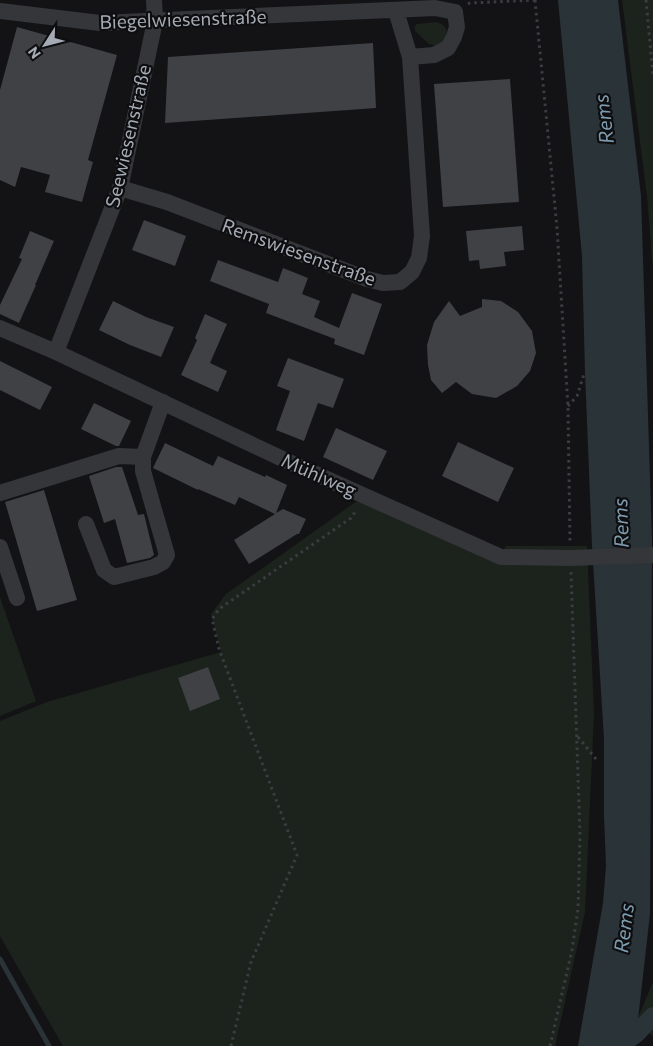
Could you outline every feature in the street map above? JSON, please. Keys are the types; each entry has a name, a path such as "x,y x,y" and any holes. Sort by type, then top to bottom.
{"street":[{"name":"Seewiesenstraße","path":"56,352 120,188 155,21 154,0"},
{"name":"Biegelwiesenstraße","path":"0,11 100,23 155,21 350,6 396,11 435,8 455,12"},
{"path":"396,11 410,57 434,55 448,48 457,27 455,12"},
{"name":"Remswiesenstraße","path":"120,188 167,202 367,280 383,283 400,282 412,272 419,258 422,236 410,57"},
{"name":"Mühlweg","path":"0,328 56,352 289,462 501,557 570,558 653,555"},
{"path":"86,524 104,570 114,577 154,567 163,562 167,555 142,471 143,456 163,402"},
{"path":"0,493 119,456 143,456"},
{"path":"0,547 17,598"}],"path":[{"path":"455,12 470,3 535,0 557,228 568,407 570,558 578,736 580,835 578,909 572,950 550,1046"},
{"path":"646,0 653,75"},
{"path":"568,407 577,396 584,374"},
{"path":"231,1046 251,962 297,855 220,649 212,619 219,608 232,598 351,518 365,496"},
{"path":"578,736 596,759"}],"shaded area":[{"path":"622,0 653,0 653,270 647,196"},
{"path":"437,22 445,27 447,34 446,40 437,46 429,44 415,31 415,26 417,24"},
{"path":"367,494 503,551 506,546 587,546 594,714 585,912 555,1046 63,1046 0,936 0,721 47,702 221,652 211,614 226,594"},
{"path":"0,597 36,701 0,716"},
{"path":"653,982 653,1037 637,1020"}],"water":[{"name":"Rems","path":"558,0 618,0 641,196 652,541 650,914 635,1046 578,1046 603,903 606,866 604,739 592,546 582,256"}],"building":[{"path":"17,27 117,55 88,160 93,162 82,202 45,192 50,175 21,167 15,187 0,180 0,90"},
{"path":"373,43 376,108 165,123 168,57"},
{"path":"510,79 519,202 443,207 434,84"},
{"path":"144,220 186,236 175,266 132,250"},
{"path":"522,226 524,250 504,252 506,266 480,269 479,260 469,261 466,231"},
{"path":"30,231 54,241 19,323 0,314 0,305 22,259 19,258"},
{"path":"218,260 278,282 283,268 308,278 302,294 320,301 314,317 339,328 352,293 382,304 364,355 334,344 335,339 266,313 269,304 210,281"},
{"path":"482,299 501,301 518,312 532,331 536,353 530,371 517,386 496,398 472,394 456,382 442,393 431,380 428,365 427,345 434,322 449,301 460,316 482,307"},
{"path":"113,301 146,317 174,327 161,357 99,330"},
{"path":"205,314 227,324 210,363 227,371 218,392 181,375 197,340 195,338"},
{"path":"288,358 344,379 333,408 318,403 304,441 276,430 290,391 277,386"},
{"path":"0,361 52,387 40,410 0,390"},
{"path":"94,403 131,421 119,446 81,429"},
{"path":"336,428 387,451 373,480 323,457"},
{"path":"458,442 514,468 498,502 442,476"},
{"path":"165,443 213,466 218,456 287,485 276,513 283,509 306,519 299,534 249,564 234,540 275,514 239,497 235,505 198,490 153,468"},
{"path":"116,467 122,467 138,515 144,514 154,555 150,558 127,563 115,519 104,523 89,476"},
{"path":"44,490 77,600 37,611 5,502"},
{"path":"208,667 220,699 190,711 178,678"}],"waterway":[{"path":"0,959 49,1046"},
{"path":"620,1046 637,1033 653,1016"}]}
